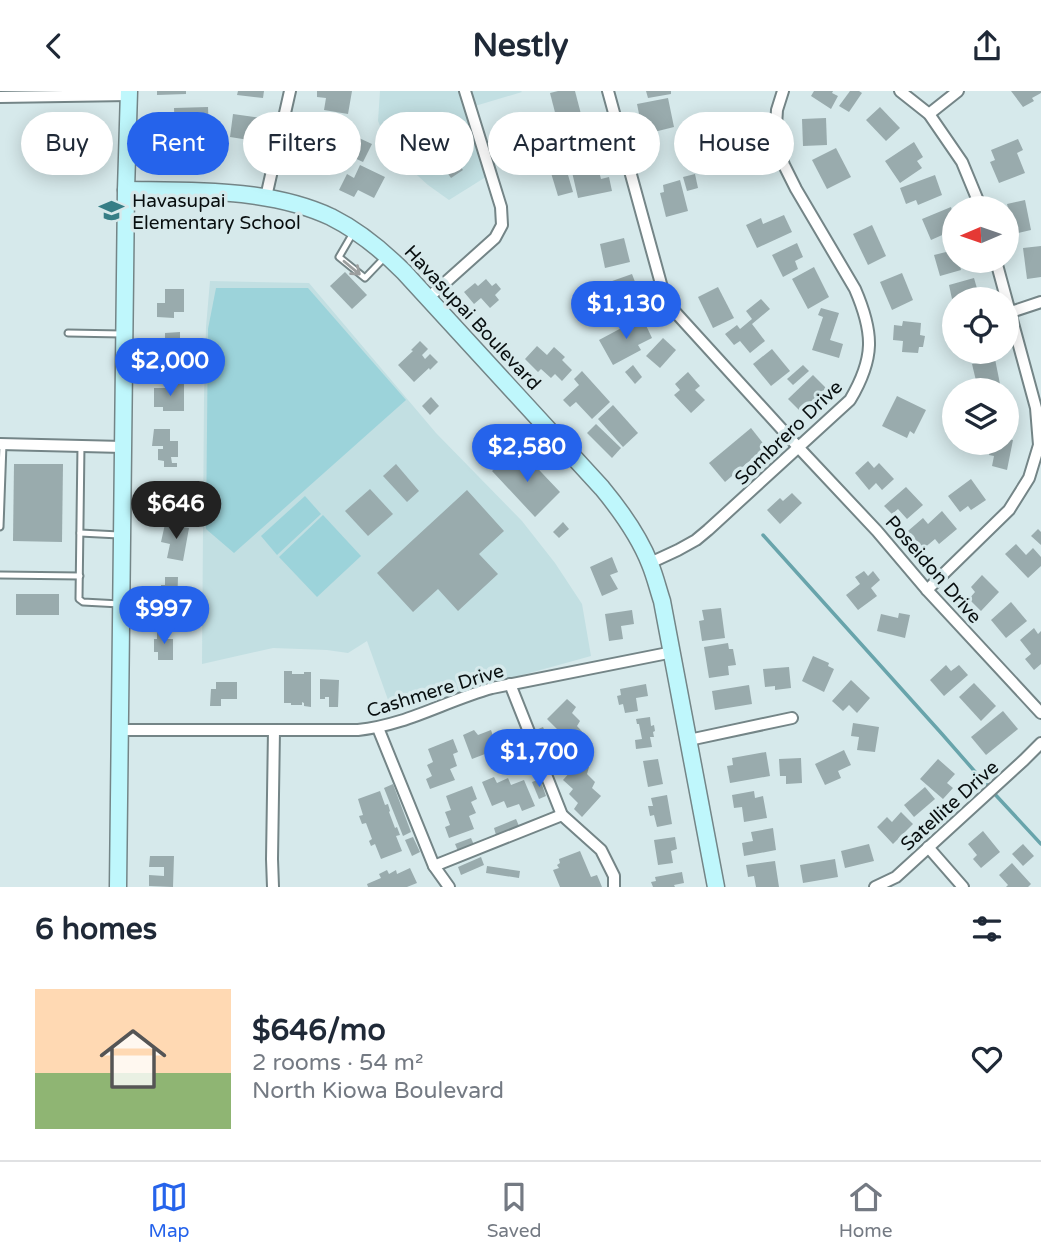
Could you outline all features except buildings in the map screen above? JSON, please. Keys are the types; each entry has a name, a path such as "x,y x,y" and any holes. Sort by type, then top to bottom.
{"street":[{"path":"266,197 290,91"},
{"path":"428,298 495,238 502,225 501,207 465,91"},
{"name":"Poseidon Drive","path":"608,91 666,302 877,530 927,590 1041,713"},
{"name":"Sombrero Drive","path":"650,563 696,540 799,448 850,400 866,368 869,333 855,289 796,189 777,145 777,110 783,91"},
{"path":"900,91 929,114 961,162 976,196"},
{"path":"929,114 958,91"},
{"path":"0,97 129,93 125,190 118,887"},
{"name":"Havasupai Boulevard","path":"125,190 189,191 266,197 308,208 354,231 387,255 602,488 626,520 650,563 662,601 716,887"},
{"path":"1019,309 1041,302"},
{"path":"927,590 1009,510 1028,478 1039,445 1036,408 1019,342"},
{"path":"1,444 123,447"},
{"name":"Cashmere Drive","path":"119,730 378,728 411,719 473,693 673,652"},
{"path":"510,684 562,815 601,850 614,876 614,887"},
{"path":"689,740 792,718"},
{"path":"378,728 434,866 449,887"},
{"path":"273,887 274,730"},
{"name":"Satellite Drive","path":"875,887 896,877 1041,743"},
{"path":"434,866 562,815"},
{"path":"928,847 963,887"}],"lane":[{"path":"354,231 339,257 365,278 387,255"},
{"path":"68,333 125,334"},
{"path":"0,527 1,444"},
{"path":"80,445 80,601 122,604"},
{"path":"80,533 123,535"},
{"path":"0,575 80,576"}],"shaded area":[{"path":"380,91 522,92 475,106 488,144 489,175 449,200 417,175 474,175 474,112 379,112"},
{"path":"210,281 309,283 436,433 522,521 555,563 582,604 591,656 392,711 367,641 348,653 273,648 202,664 204,398"},
{"path":"216,288 308,288 406,400 234,553 206,529 208,329"},
{"path":"305,496 321,514 277,555 261,536"},
{"path":"323,515 361,556 317,597 279,557"}],"waterway":[{"path":"763,535 1041,844"}],"place":[{"name":"Havasupai Elementary School","path":"112,211"}]}
